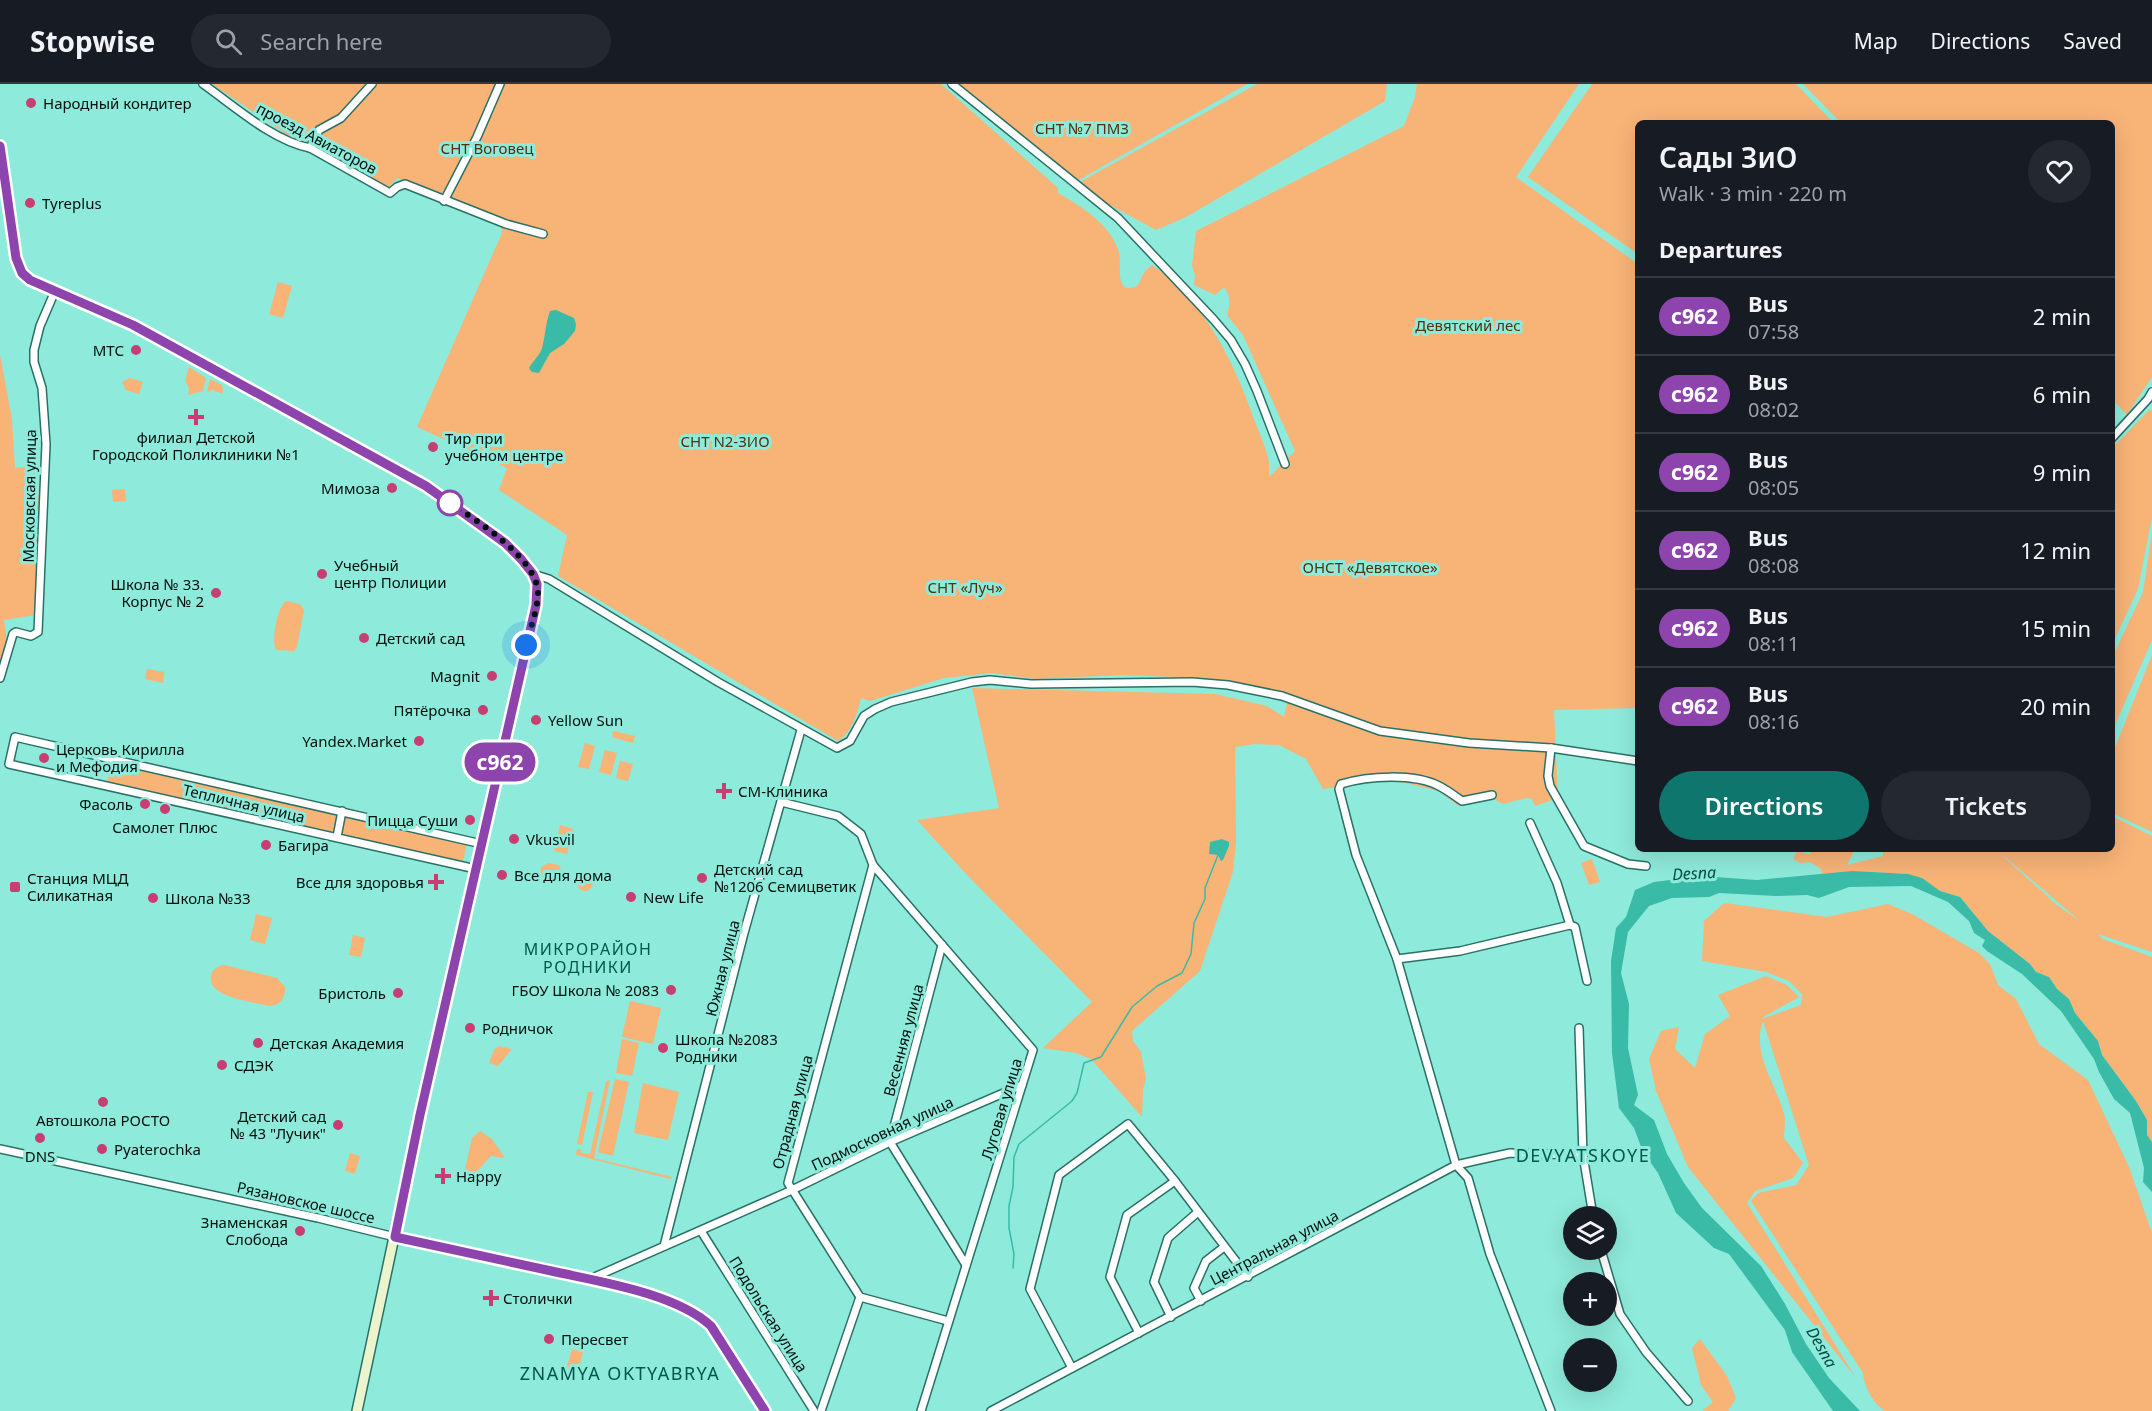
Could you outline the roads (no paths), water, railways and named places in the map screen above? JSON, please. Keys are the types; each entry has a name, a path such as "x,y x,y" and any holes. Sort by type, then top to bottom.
{"main road":[{"path":"0,146 16,258 22,273 30,280 133,325 426,486 505,543 533,574 538,594 420,1115 357,1411"},
{"name":"Рязановское шоссе","path":"395,1237 590,1279 668,1300 699,1315 711,1326 765,1411"}],"street":[{"name":"проезд Авиаторов","path":"203,84 252,119 296,145 310,148 390,193 405,184 444,201"},
{"path":"310,148 320,130 341,118 372,84"},
{"path":"500,84 477,137 444,201 506,224 543,234"},
{"path":"952,84 1118,218 1214,320 1231,340 1245,364 1285,464"},
{"name":"Московская улица","path":"0,678 13,634 16,632 32,636 38,632 46,444 42,388 34,362 34,350 40,326 55,291"},
{"path":"2115,435 2152,392"},
{"path":"533,574 549,579 718,682 837,748 850,741 864,716 875,709 891,702 972,682 990,680 1031,684 1192,682 1228,685 1282,696 1380,731 1469,743 1551,748 1635,761"},
{"name":"Южная улица","path":"664,1246 744,933 801,730"},
{"name":"Тепличная улица","path":"476,869 9,764 15,737 482,843"},
{"path":"1551,748 1548,776 1550,786 1584,846 1628,864 1646,866"},
{"path":"0,763 9,764"},
{"path":"1492,795 1462,801 1438,785 1393,777 1364,778 1341,784 1339,789 1356,855 1397,959 1456,1165 1468,1178 1490,1254 1551,1411"},
{"name":"Луговая улица","path":"781,802 838,816 861,834 873,865 1033,1050 921,1411"},
{"path":"336,837 342,811"},
{"path":"1530,823 1557,883 1570,926"},
{"name":"Отрадная улица","path":"860,1297 788,1183 873,865"},
{"path":"1397,959 1460,951 1570,926 1575,927 1587,981"},
{"name":"Весенняя улица","path":"890,1142 942,945"},
{"path":"1579,1028 1583,1155 1591,1206"},
{"name":"Подмосковная улица","path":"590,1279 792,1190 890,1142 1022,1085"},
{"path":"1072,1368 1030,1288 1059,1175 1128,1124 1175,1181 1248,1277"},
{"path":"890,1142 966,1265"},
{"name":"Рязановское шоссе","path":"0,1149 318,1218 395,1237"},
{"name":"Центральная улица","path":"992,1411 1456,1165 1510,1153 1583,1155"},
{"path":"1139,1333 1110,1276 1127,1215 1175,1181"},
{"path":"1171,1317 1154,1282 1168,1238 1198,1212"},
{"name":"Подольская улица","path":"701,1231 814,1411"},
{"path":"1201,1301 1194,1288 1206,1261 1224,1247"},
{"path":"1604,1260 1620,1314 1646,1352 1688,1401"},
{"path":"821,1411 860,1297 948,1321"}],"waterway":[{"path":"1013,1268 1014,1254 1009,1228 1009,1206 1013,1187 1014,1157 1019,1144 1072,1101 1077,1093 1084,1063 1101,1057 1132,1007 1157,986 1182,973 1191,954 1194,923 1205,899 1205,888 1218,855"}],"place":[{"name":"Народный кондитер","path":"31,103"},
{"name":"Tyreplus","path":"30,203"},
{"name":"МТС","path":"136,350"},
{"name":"филиал Детской Городской Поликлиники №1","path":"196,417"},
{"name":"Тир при учебном центре","path":"433,447"},
{"name":"Мимоза","path":"392,488"},
{"name":"Учебный центр Полиции","path":"322,574"},
{"name":"Школа № 33. Корпус № 2","path":"216,593"},
{"name":"Детский сад","path":"364,638"},
{"name":"Magnit","path":"492,676"},
{"name":"Пятёрочка","path":"483,710"},
{"name":"Yellow Sun","path":"536,720"},
{"name":"Yandex.Market","path":"419,741"},
{"name":"Церковь Кирилла и Мефодия","path":"44,758"},
{"name":"СМ-Клиника","path":"724,791"},
{"name":"Фасоль","path":"145,804"},
{"name":"Самолет Плюс","path":"165,809"},
{"name":"Пицца Суши","path":"470,820"},
{"name":"Vkusvil","path":"514,839"},
{"name":"Багира","path":"266,845"},
{"name":"Все для дома","path":"502,875"},
{"name":"Детский сад №1206 Семицветик","path":"702,878"},
{"name":"Все для здоровья","path":"436,882"},
{"name":"Станция МЦД Силикатная","path":"15,887"},
{"name":"New Life","path":"631,897"},
{"name":"Школа №33","path":"153,898"},
{"name":"ГБОУ Школа № 2083","path":"671,990"},
{"name":"Бристоль","path":"398,993"},
{"name":"Родничок","path":"470,1028"},
{"name":"Детская Академия","path":"258,1043"},
{"name":"Школа №2083 Родники","path":"663,1048"},
{"name":"СДЭК","path":"222,1065"},
{"name":"Автошкола РОСТО","path":"103,1102"},
{"name":"Детский сад № 43 \"Лучик\"","path":"338,1125"},
{"name":"DNS","path":"40,1138"},
{"name":"Pyaterochka","path":"102,1149"},
{"name":"Happy","path":"443,1176"},
{"name":"Знаменская Слобода","path":"300,1231"},
{"name":"Столички","path":"491,1298"},
{"name":"Пересвет","path":"549,1339"}],"district":[{"name":"МИКРОРАЙОН РОДНИКИ","path":"588,958"},
{"name":"DEVYATSKOYE","path":"1583,1155"},
{"name":"ZNAMYA OKTYABRYA","path":"620,1373"}],"park label":[{"name":"СНТ №7 ПМЗ","path":"1082,128"},
{"name":"СНТ Воговец","path":"487,148"},
{"name":"Девятский лес","path":"1468,325"},
{"name":"СНТ N2-ЗИО","path":"725,441"},
{"name":"ОНСТ «Девятское»","path":"1370,567"},
{"name":"СНТ «Луч»","path":"965,587"}],"water label":[{"name":"Desna","path":"1694,873"},
{"name":"Desna","path":"1822,1347"}]}
